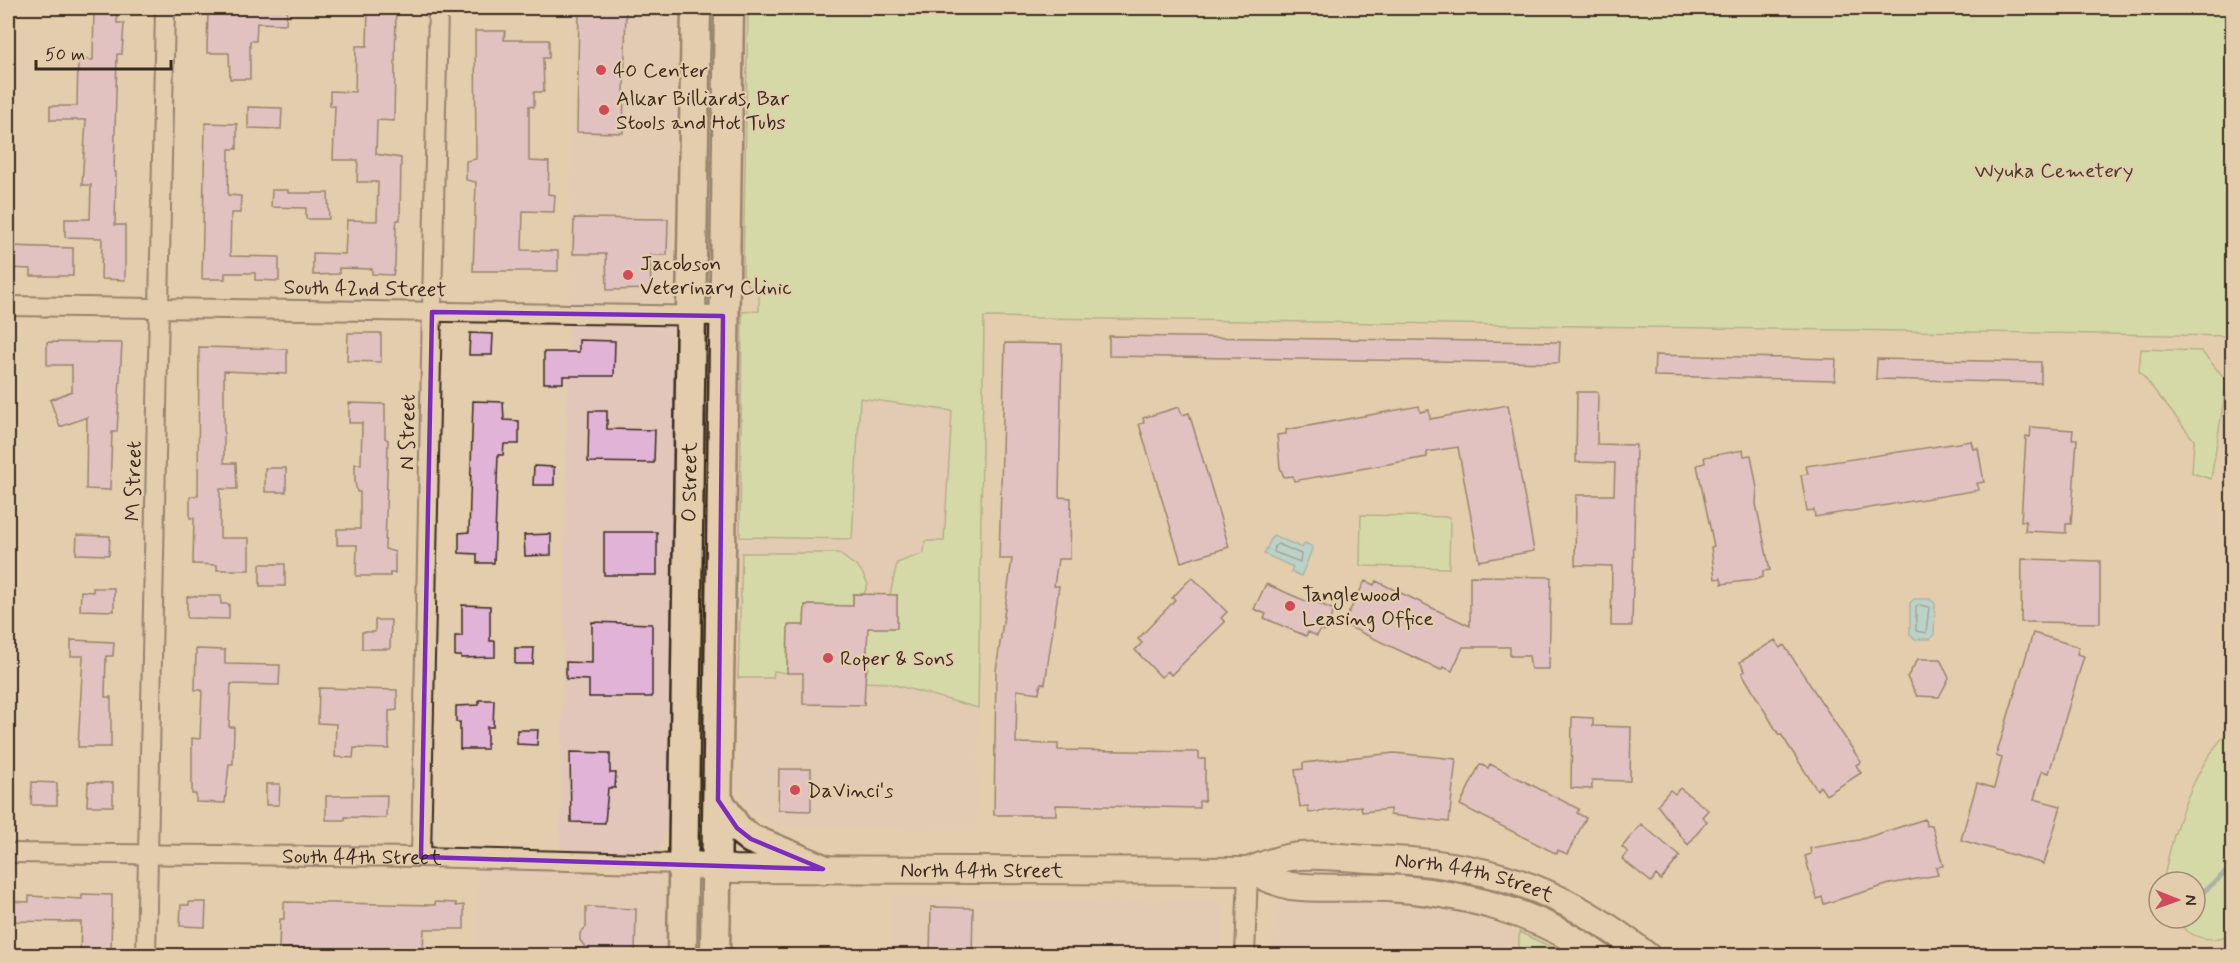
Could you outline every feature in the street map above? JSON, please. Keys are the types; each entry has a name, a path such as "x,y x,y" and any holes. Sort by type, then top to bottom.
{"main road":[{"name":"O Street","path":"682,956 690,579 690,315 696,8"},
{"name":"O Street","path":"715,956 729,8"},
{"path":"718,800 736,828 751,839 823,869"},
{"name":"North 44th Street","path":"717,867 1248,871 1292,857 1416,860 1452,864 1515,880 1578,908 1609,927 1647,956"},
{"name":"South 44th Street","path":"684,864 717,867"},
{"name":"North 44th Street","path":"1248,871 1291,886 1386,887 1471,899 1552,928 1599,956"}],"street":[{"name":"M Street","path":"146,956 165,8"},
{"name":"N Street","path":"421,857 438,8"},
{"name":"South 42nd Street","path":"8,306 723,316"},
{"name":"South 44th Street","path":"8,853 421,857 684,864"},
{"path":"1245,956 1248,871"}],"highlighted area":[{"path":"432,312 723,316 718,800 737,828 751,839 823,869 421,857"}],"shaded area":[{"path":"574,8 677,8 672,315 675,582 669,822 655,861 666,903 666,955 476,956 479,858 560,859"},
{"path":"759,314 987,317 976,831 779,827 750,810 738,789 740,354"},
{"path":"892,896 1220,902 1224,907 1223,955 892,956"},
{"path":"1282,900 1440,906 1519,932 1519,955 1273,956 1274,908"}],"green space":[{"name":"Wyuka Cemetery","path":"748,8 2232,8 2232,336 984,317 978,708 888,683 864,682 868,668 866,628 897,628 897,595 890,595 897,563 924,553 925,541 944,541 952,411 860,398 852,539 740,537 742,312 759,311 759,290 749,286 743,274"},
{"path":"2141,349 2201,351 2227,381 2211,479 2192,473 2194,440 2139,371"},
{"path":"1361,515 1450,517 1449,568 1360,566"},
{"path":"742,553 838,553 860,569 868,584 864,594 853,594 853,606 805,605 804,625 788,625 787,673 774,671 773,678 738,678"},
{"path":"2232,728 2232,934 2207,939 2186,930 2207,930 2207,870 2165,870 2173,838 2188,797 2207,759"},
{"path":"1519,932 1568,955 1519,955"}],"water":[{"path":"1273,535 1302,548 1305,543 1313,547 1301,576 1291,572 1293,567 1264,554"},
{"path":"1914,599 1930,599 1935,604 1934,635 1930,639 1915,639 1910,635 1910,603"}],"building":[{"path":"94,8 117,8 117,23 124,23 122,54 117,54 114,172 116,172 115,225 125,225 125,280 101,279 102,238 65,237 65,219 90,219 91,185 82,185 86,120 50,120 50,106 77,106 78,59 93,60"},
{"path":"208,8 287,8 286,24 257,23 256,41 250,41 250,79 230,79 229,53 207,53"},
{"path":"368,8 396,8 394,121 377,120 376,154 401,158 400,220 397,220 396,227 393,275 372,274 372,269 339,268 339,274 313,275 313,253 345,254 347,220 377,221 378,182 357,182 358,160 333,160 335,106 330,106 330,91 355,92 356,46 367,46"},
{"name":"40 Center","path":"579,8 626,8 623,133 577,132"},
{"path":"475,31 505,31 504,40 549,40 549,58 543,58 544,92 534,92 534,107 529,106 529,161 549,162 548,194 555,195 554,212 523,211 522,250 558,251 558,271 473,271 476,182 466,180 466,161 476,159"},
{"path":"248,107 282,108 281,129 248,128"},
{"path":"205,123 237,124 237,149 229,149 228,195 241,196 240,213 231,213 230,256 279,257 279,281 255,280 255,273 225,273 225,279 202,279"},
{"path":"272,190 288,190 288,193 328,193 329,219 306,219 306,208 271,207"},
{"path":"574,218 668,219 667,255 650,255 651,289 607,290 606,254 573,254"},
{"path":"8,246 73,248 73,276 31,276 31,269 8,268"},
{"path":"348,333 381,333 381,362 347,361"},
{"path":"470,333 493,334 492,355 469,355"},
{"path":"1109,336 1560,342 1559,363 1109,356"},
{"path":"579,340 615,341 614,376 563,376 563,383 544,383 544,352 579,352"},
{"path":"47,342 122,343 117,432 112,432 110,490 86,489 87,417 60,427 50,400 72,391 72,365 47,365"},
{"path":"1005,343 1062,344 1059,497 1071,498 1070,559 1058,559 1054,586 1059,586 1045,684 1041,683 1039,693 1017,690 1016,743 1058,744 1058,750 1199,752 1199,759 1205,759 1205,801 1199,801 1199,808 1056,805 1056,815 994,815 996,671 1012,559 999,559"},
{"path":"199,347 287,349 287,374 224,371 224,463 236,463 237,489 220,489 220,538 249,538 249,570 217,570 217,565 193,564 194,518 190,518 190,497 198,495"},
{"path":"1655,355 1836,359 1835,380 1654,376"},
{"path":"1877,359 2041,362 2041,383 1876,379"},
{"path":"1577,392 1598,392 1597,444 1636,445 1632,626 1611,626 1612,566 1575,565 1576,495 1614,495 1615,463 1576,462"},
{"path":"473,401 503,402 504,420 519,421 519,444 504,444 503,455 498,455 494,563 477,563 477,554 459,553 459,533 469,532"},
{"path":"349,403 385,404 385,438 388,440 385,549 395,552 395,573 390,573 390,576 356,576 357,545 337,545 337,529 360,529 360,492 357,492 355,482 355,464 361,464 362,423 349,423"},
{"path":"1508,405 1534,551 1479,561 1458,447 1427,452 1427,457 1294,481 1293,476 1284,477 1280,467 1277,435 1286,434 1286,430 1419,406 1420,412 1429,410 1430,419"},
{"path":"1179,407 1182,415 1189,413 1229,547 1181,562 1139,424 1144,423 1143,418"},
{"path":"589,411 607,411 607,429 655,430 654,463 588,462"},
{"path":"2031,427 2073,430 2072,439 2077,439 2071,524 2066,524 2066,533 2025,531 2026,521 2021,521 2026,436 2030,437"},
{"path":"1971,441 1973,449 1978,448 1984,482 1977,483 1979,490 1815,517 1814,510 1807,511 1801,475 1808,474 1806,466"},
{"path":"1743,450 1744,456 1751,455 1757,488 1756,504 1770,570 1763,571 1763,577 1754,580 1722,584 1721,578 1715,579 1711,547 1714,546 1697,465 1705,463 1704,457"},
{"path":"534,466 554,467 554,485 533,485"},
{"path":"265,468 286,468 286,492 265,492"},
{"path":"604,532 657,532 657,575 604,575"},
{"path":"551,534 551,555 525,556 524,535"},
{"path":"77,535 110,536 109,555 76,554"},
{"path":"2022,559 2100,561 2100,623 2021,622"},
{"path":"260,564 285,564 285,586 260,586"},
{"path":"1470,576 1551,577 1549,669 1531,669 1529,656 1510,656 1510,647 1463,647 1452,671 1443,667 1441,670 1343,624 1365,581 1374,585 1376,581 1470,626"},
{"path":"1192,577 1227,612 1221,618 1225,622 1171,675 1168,671 1161,677 1135,650 1142,643 1138,639 1175,600 1172,598"},
{"name":"Tanglewood Leasing Office","path":"1266,584 1308,602 1309,599 1334,610 1325,631 1320,629 1317,636 1308,632 1306,636 1264,618 1266,614 1254,609"},
{"path":"93,588 114,588 114,611 80,610 81,591 93,592"},
{"name":"Roper & Sons","path":"853,594 897,595 897,628 868,628 864,705 803,704 803,673 787,673 788,625 804,625 805,605 853,606"},
{"path":"221,596 221,604 229,604 229,619 187,618 187,597"},
{"path":"462,605 490,606 490,641 495,641 495,657 461,658 461,656 455,656 455,636 462,636"},
{"path":"375,620 391,620 390,649 362,649 362,632 375,632"},
{"path":"592,622 652,624 652,697 589,697 589,680 566,679 566,662 592,663"},
{"path":"2033,633 2079,647 2077,654 2084,656 2049,773 2042,771 2034,799 2061,806 2044,864 1961,840 1977,783 1994,788 2002,758 1996,756"},
{"path":"71,640 114,642 113,656 106,656 105,697 111,697 111,747 78,747 83,656 71,656"},
{"path":"1775,640 1780,648 1784,645 1861,762 1856,765 1861,773 1826,795 1820,786 1817,790 1781,734 1779,735 1742,673 1745,671 1740,662"},
{"path":"515,648 534,648 533,664 515,664"},
{"path":"196,649 225,650 225,664 280,665 279,685 231,684 229,727 234,727 233,764 229,764 225,803 196,802 196,794 192,794 192,738 200,739 202,690 195,690"},
{"path":"1918,659 1940,659 1949,678 1939,697 1917,696 1907,677"},
{"path":"319,688 397,690 397,710 389,711 389,749 354,748 353,758 335,757 336,724 318,723"},
{"path":"479,700 494,700 493,727 487,727 487,749 460,749 460,722 456,722 456,706 479,705"},
{"path":"1572,717 1593,718 1593,726 1631,727 1630,781 1592,780 1592,789 1571,788"},
{"path":"517,730 538,730 537,745 517,744"},
{"path":"570,752 610,753 610,773 616,773 615,788 608,788 605,823 571,822"},
{"path":"1394,753 1456,759 1449,822 1390,815 1390,809 1362,812 1361,806 1309,813 1308,806 1300,807 1295,770 1303,769 1303,763"},
{"path":"1480,764 1488,768 1490,764 1579,809 1577,813 1586,818 1567,854 1558,850 1557,854 1460,805"},
{"name":"DaVinci's","path":"779,769 811,769 811,811 778,810"},
{"path":"32,782 57,783 57,805 31,805"},
{"path":"88,782 113,783 113,806 87,806"},
{"path":"266,784 280,784 279,805 266,805"},
{"path":"1680,788 1708,810 1702,817 1707,821 1688,845 1657,805 1670,790 1675,794"},
{"path":"387,795 386,818 345,817 345,820 326,820 326,796"},
{"path":"1925,819 1926,826 1932,825 1943,866 1936,867 1938,875 1890,884 1824,904 1822,897 1817,899 1805,856 1811,854 1810,848 1859,840"},
{"path":"1641,824 1680,856 1661,880 1656,875 1651,882 1622,859 1628,852 1622,847"},
{"path":"82,894 112,895 111,956 80,956 81,922 8,921 8,901 29,902 29,896 82,899"},
{"path":"189,902 206,902 205,927 180,926 181,905 189,905"},
{"path":"284,902 435,905 435,902 456,903 456,906 464,905 464,929 424,929 423,949 279,948 280,919 284,919"},
{"path":"586,907 636,909 635,956 585,956 585,947 580,940 580,933 586,927"},
{"path":"931,907 973,908 972,956 930,956"}],"waterway":[{"path":"2207,889 2232,867"}],"place":[{"name":"40 Center","path":"601,70"},
{"name":"Alkar Billiards, Bar Stools and Hot Tubs","path":"604,110"},
{"name":"Jacobson Veterinary Clinic","path":"628,275"},
{"name":"Tanglewood Leasing Office","path":"1290,606"},
{"name":"Roper & Sons","path":"828,658"},
{"name":"DaVinci's","path":"795,790"}]}
